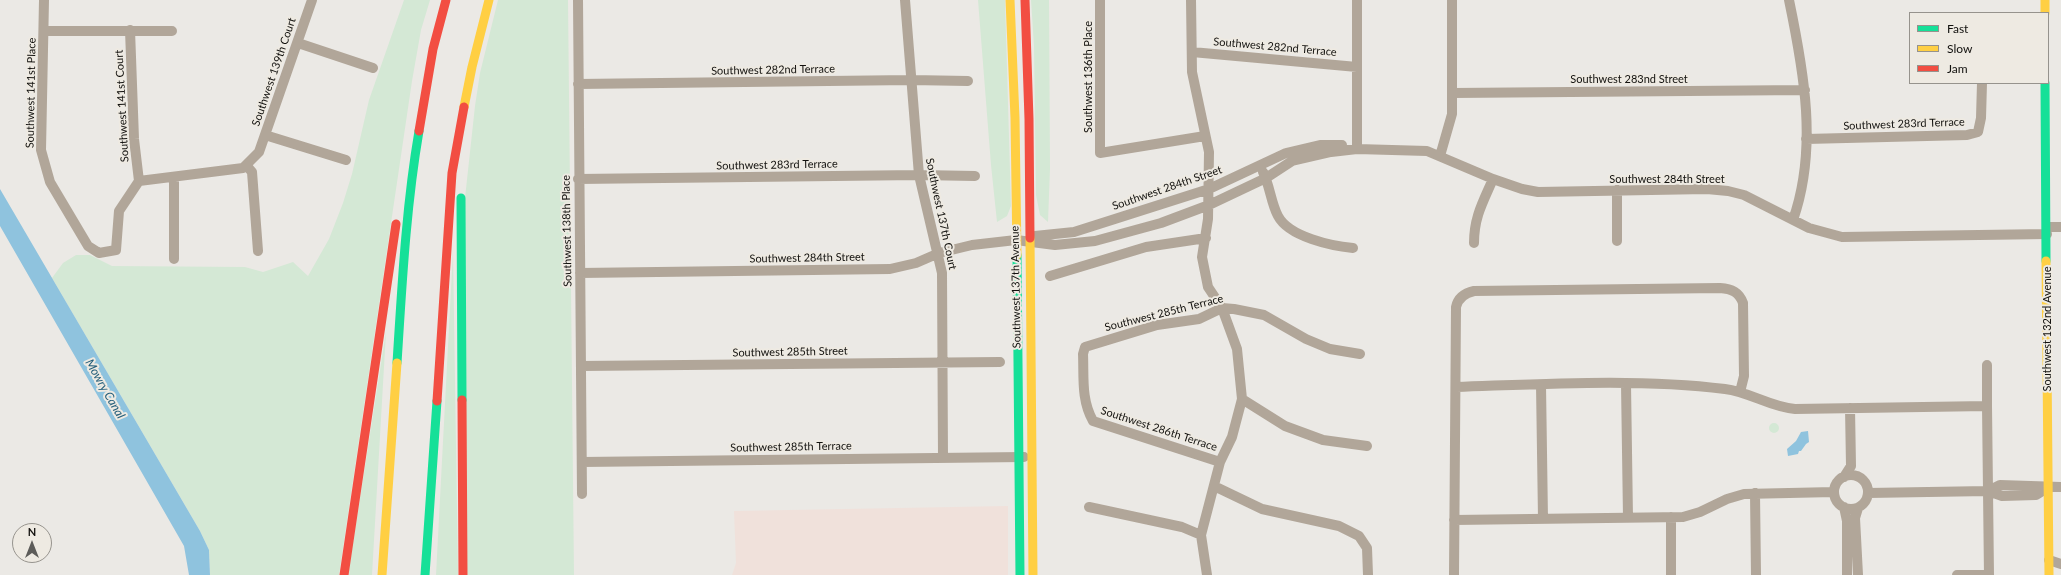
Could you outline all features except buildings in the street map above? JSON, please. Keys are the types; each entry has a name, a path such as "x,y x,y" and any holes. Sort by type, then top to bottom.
{"main road":[{"path":"382,575 403,271 413,166 433,49 446,0"},
{"path":"425,575 452,173 472,67 489,0"},
{"name":"Southwest 137th Avenue","path":"1010,0 1015,111 1020,575"},
{"name":"Southwest 137th Avenue","path":"1025,0 1029,112 1033,575"},
{"path":"2045,0 2045,12"},
{"path":"464,161 471,100 472,67"},
{"name":"Southwest 132nd Avenue","path":"2045,84 2050,575"},
{"path":"400,199 413,166"},
{"path":"461,191 463,575"},
{"path":"344,575 397,214"}],"street":[{"name":"Southwest 141st Place","path":"44,0 41,150 50,182 88,246 99,253 116,250 120,211 140,181"},
{"name":"Southwest 139th Court","path":"246,164 259,152 312,0"},
{"name":"Southwest 138th Place","path":"578,0 578,179 582,462"},
{"name":"Southwest 137th Court","path":"905,0 919,175 942,273 941,363 943,458"},
{"name":"Southwest 136th Place","path":"1100,0 1100,153 1205,136"},
{"path":"1191,0 1192,72 1209,152 1209,205 1206,238 1202,257 1208,288 1222,308 1237,350 1242,399 1232,437 1220,462 1201,535 1207,575"},
{"path":"1357,0 1357,149"},
{"path":"1440,156 1452,114 1452,0"},
{"path":"1789,0 1800,50 1805,90 1806,139 1806,166 1801,198 1793,220"},
{"path":"44,31 130,30 172,32"},
{"name":"Southwest 141st Court","path":"130,30 134,139 140,181"},
{"path":"298,43 373,68"},
{"name":"Southwest 282nd Terrace","path":"1192,52 1357,67"},
{"name":"Southwest 282nd Terrace","path":"578,84 911,80 968,82"},
{"name":"Southwest 283rd Terrace","path":"1806,139 1967,135 1978,132 1981,118 1982,84"},
{"name":"Southwest 283nd Street","path":"1453,93 1805,90"},
{"path":"265,135 346,160"},
{"name":"Southwest 284th Street","path":"1030,241 1035,236 1074,232 1209,188 1286,153 1320,145 1343,146 1357,149"},
{"name":"Southwest 284th Street","path":"580,273 890,269 916,263 938,253 972,245 1016,240 1055,245 1095,241 1161,223 1209,205 1266,178 1292,161 1331,152 1357,149 1428,151 1493,179 1522,189 1538,192 1617,190 1728,191 1744,195 1809,228 1842,237 2047,230 2061,227"},
{"path":"140,181 243,168 246,164 252,172 258,251"},
{"path":"1260,165 1266,178 1278,216 1286,227 1329,245 1353,248"},
{"name":"Southwest 283rd Terrace","path":"578,179 919,175 976,176"},
{"path":"174,177 174,259"},
{"path":"1474,243 1474,225 1477,214 1493,179"},
{"path":"1617,190 1617,241"},
{"path":"1050,276 1146,247 1206,238"},
{"path":"1454,575 1457,387 1456,307 1459,299 1467,293 1474,291 1720,288 1734,290 1744,303 1744,376 1740,392"},
{"name":"Southwest 285th Terrace","path":"1085,347 1157,326 1199,319 1222,308 1264,315 1306,339 1330,350 1360,354"},
{"name":"Southwest 286th Terrace","path":"1085,347 1083,354 1084,398 1088,411 1093,420 1220,462"},
{"name":"Southwest 285th Street","path":"581,366 1000,362"},
{"path":"1957,575 1989,575 1987,365"},
{"path":"1457,387 1626,384 1669,385 1740,392 1769,404 1787,408 1987,406"},
{"path":"1626,384 1628,518"},
{"path":"1541,385 1543,519"},
{"path":"1242,399 1285,426 1323,440 1367,446"},
{"path":"1850,408 1851,466 1858,477 1865,483 1868,493 1865,502 1858,508 1855,518 1858,575"},
{"name":"Southwest 285th Terrace","path":"582,462 1033,457"},
{"path":"582,462 582,494"},
{"path":"1846,575 1847,521 1844,508 1837,501 1834,492 1836,485 1844,477 1851,466"},
{"path":"1844,477 1858,477"},
{"path":"1214,486 1262,509 1339,526 1359,536 1367,548 1368,575"},
{"path":"1868,493 1988,492 2002,496 2036,495 2049,487 2061,487"},
{"path":"1454,520 1671,517 1692,515 1735,496 1755,493 1834,492"},
{"path":"1755,493 1756,575"},
{"path":"1089,507 1182,527 1201,535"},
{"path":"1844,508 1858,508"},
{"path":"1671,517 1671,575"},
{"path":"2049,560 2061,557"},
{"path":"2049,560 2061,564"}],"shaded area":[{"path":"1008,506 1008,575 732,575 736,563 734,511"}],"green space":[{"path":"404,0 430,0 421,30 412,81 339,575 210,575 209,550 200,531 52,278 63,263 76,255 90,255 112,266 245,267 263,272 293,262 308,276 329,239 343,203 352,174 369,100"},
{"path":"498,0 568,0 574,575 466,575 465,198 480,73"},
{"path":"978,0 1005,0 1011,206 1007,216 997,222 991,165"},
{"path":"1031,0 1049,0 1050,169 1048,222 1040,215 1036,195 1034,46"},
{"path":"453,251 458,575 436,575"},
{"path":"386,332 372,575 348,575"},
{"path":"1772,423 1776,423 1778,424 1778,432 1772,433 1769,430 1769,426"}],"water":[{"name":"Mowry Canal","path":"0,189 200,531 209,550 210,575 189,575 184,546 0,226"},
{"path":"1808,431 1809,442 1801,451 1799,451 1798,454 1788,456 1787,449 1796,441 1801,432"}],"traffic: fast":[{"path":"2045,84 2046,261"},
{"path":"397,363 408,217 419,131"},
{"path":"461,198 462,400"},
{"path":"1017,255 1020,575"},
{"path":"425,575 437,401"}],"traffic: slow":[{"path":"464,107 472,67 489,0"},
{"path":"1010,0 1015,118 1017,255"},
{"path":"2045,0 2045,12"},
{"path":"1030,238 1033,575"},
{"path":"2046,261 2049,575"},
{"path":"382,575 397,363"}],"traffic: jam":[{"path":"419,131 433,49 446,0"},
{"path":"1025,0 1029,119 1030,238"},
{"path":"437,401 452,173 464,107"},
{"path":"344,575 396,224"},
{"path":"462,400 463,575"}]}
